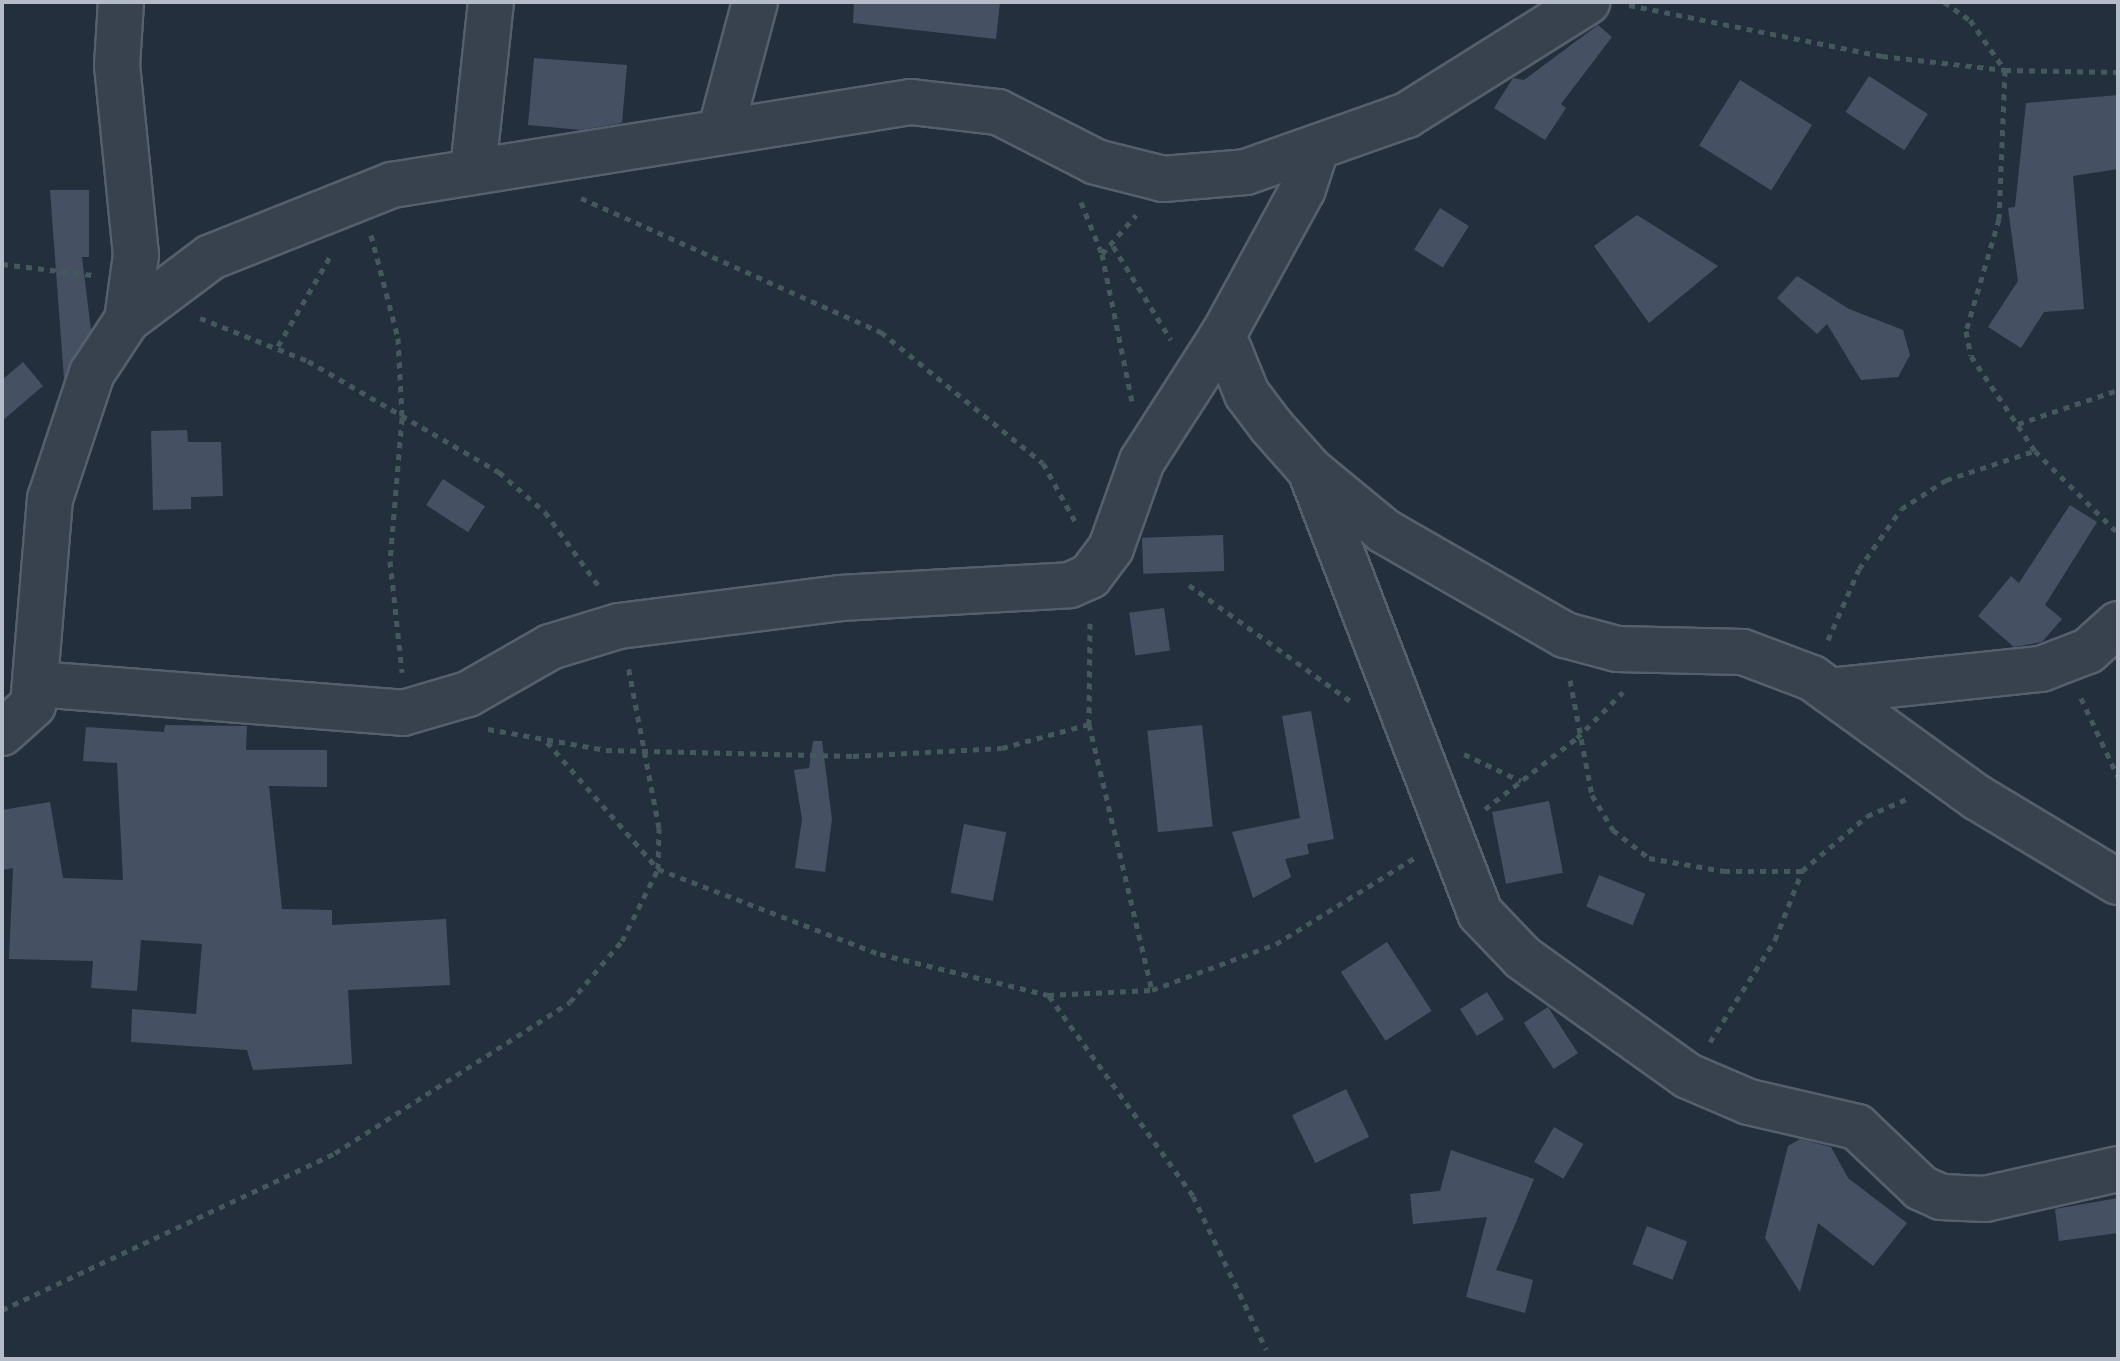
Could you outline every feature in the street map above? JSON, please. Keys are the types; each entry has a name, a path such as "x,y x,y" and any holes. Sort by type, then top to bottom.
{"street":[{"path":"121,2 117,65 136,301"},
{"path":"473,170 491,2"},
{"path":"721,129 755,2"},
{"path":"2,733 25,720 37,684 50,499 92,373 136,301 211,257 392,185 721,129 936,100 998,112 1096,162 1163,179 1246,172 1315,152 1407,115 1587,2"},
{"path":"37,684 417,710 550,647 619,626 840,598 1050,589 1094,572 1142,461 1212,351 1303,189 1315,152"},
{"path":"1212,351 1310,470 1384,531 1565,635 1617,649 1743,652 1821,684 1945,772 2118,882"},
{"path":"1310,470 1447,837 1480,913 1523,958 1688,1076 1749,1102 1857,1127 1921,1188 1941,1197 1985,1199 2118,1169"},
{"path":"1821,684 1993,678 2065,663 2118,624"}],"path":[{"path":"1620,2 1791,43 2005,70 2118,72"},
{"path":"1944,2 1970,20 2005,70 1999,219 1966,331 1981,380 2018,424 2035,451 2118,533"},
{"path":"392,185 365,220 398,338 402,418 390,561 417,710 547,742 647,753 946,754 1089,724"},
{"path":"573,194 834,308 909,351 1043,463 1094,572 1089,724 1152,990"},
{"path":"1078,195 1102,254 1142,461"},
{"path":"278,346 342,242"},
{"path":"1113,246 1147,310 1212,351"},
{"path":"2,264 136,301 278,346 499,472 545,512 585,560 619,626 647,753 658,869 622,941 570,1002 335,1153 2,1310"},
{"path":"2018,424 2118,390"},
{"path":"1821,684 1859,569 1901,509 1946,480 2014,452 2035,451"},
{"path":"1565,635 1577,738 1599,807 1613,830 1649,858 1724,871 1802,871"},
{"path":"547,742 658,869 880,954 1048,995 1152,990 1276,944 1447,837 1577,738 1665,650"},
{"path":"2065,663 2118,777"},
{"path":"1688,1076 1775,940 1802,871 1856,823 1945,772"},
{"path":"1048,995 1193,1196 1266,1349"}],"building":[{"path":"854,2 1000,2 996,39 853,23"},
{"path":"1598,25 1612,37 1561,104 1566,108 1545,140 1494,108 1513,78 1524,80"},
{"path":"534,58 627,65 622,123 581,130 528,125"},
{"path":"1869,76 1928,114 1904,150 1846,112"},
{"path":"1740,80 1812,125 1771,190 1699,145"},
{"path":"2118,95 2118,169 2073,176 2084,309 2044,312 2021,348 1988,327 2018,281 2008,208 2015,207 2026,103"},
{"path":"50,190 89,190 89,257 82,257 91,330 64,379"},
{"path":"1440,208 1469,226 1443,268 1414,250"},
{"path":"1637,215 1718,266 1649,323 1594,246"},
{"path":"1797,276 1849,309 1903,330 1910,355 1898,377 1861,380 1827,324 1817,334 1777,298"},
{"path":"23,362 43,386 2,421 2,380"},
{"path":"187,430 188,442 221,442 223,496 191,497 191,509 153,510 151,431"},
{"path":"443,479 485,506 468,532 426,505"},
{"path":"2070,505 2097,522 2045,605 2062,619 2042,642 2014,647 1978,616 2011,576 2019,583"},
{"path":"1223,535 1224,571 1143,574 1142,538"},
{"path":"1164,608 1170,651 1135,655 1129,613"},
{"path":"1311,711 1334,839 1307,844 1309,854 1285,859 1291,877 1253,898 1232,832 1300,818 1282,716"},
{"path":"165,725 247,726 246,750 327,750 327,787 269,786 282,909 332,910 332,925 446,919 450,985 348,990 352,1064 253,1070 247,1050 131,1042 132,1009 196,1014 202,944 141,940 137,991 91,988 93,961 9,959 13,868 2,870 2,810 50,802 63,878 123,880 117,763 83,761 86,727 164,732"},
{"path":"1202,725 1213,826 1158,832 1147,731"},
{"path":"813,741 822,741 832,819 825,872 795,868 802,819 794,770 809,768"},
{"path":"1549,801 1563,873 1506,884 1492,812"},
{"path":"964,824 1006,832 993,901 951,893"},
{"path":"1599,875 1645,894 1633,925 1586,907"},
{"path":"1387,942 1432,1011 1386,1041 1341,972"},
{"path":"1487,992 1504,1019 1477,1036 1460,1009"},
{"path":"1548,1007 1578,1053 1554,1069 1524,1023"},
{"path":"1346,1089 1369,1137 1315,1163 1292,1115"},
{"path":"1554,1127 1583,1144 1563,1179 1534,1162"},
{"path":"1800,1139 1831,1147 1848,1178 1907,1223 1873,1266 1818,1223 1800,1292 1765,1238 1788,1146"},
{"path":"1451,1150 1534,1179 1496,1270 1533,1280 1525,1313 1466,1297 1487,1217 1413,1224 1410,1194 1440,1191"},
{"path":"2118,1198 2118,1233 2059,1241 2055,1209"},
{"path":"1647,1226 1687,1241 1672,1280 1632,1264"}]}
